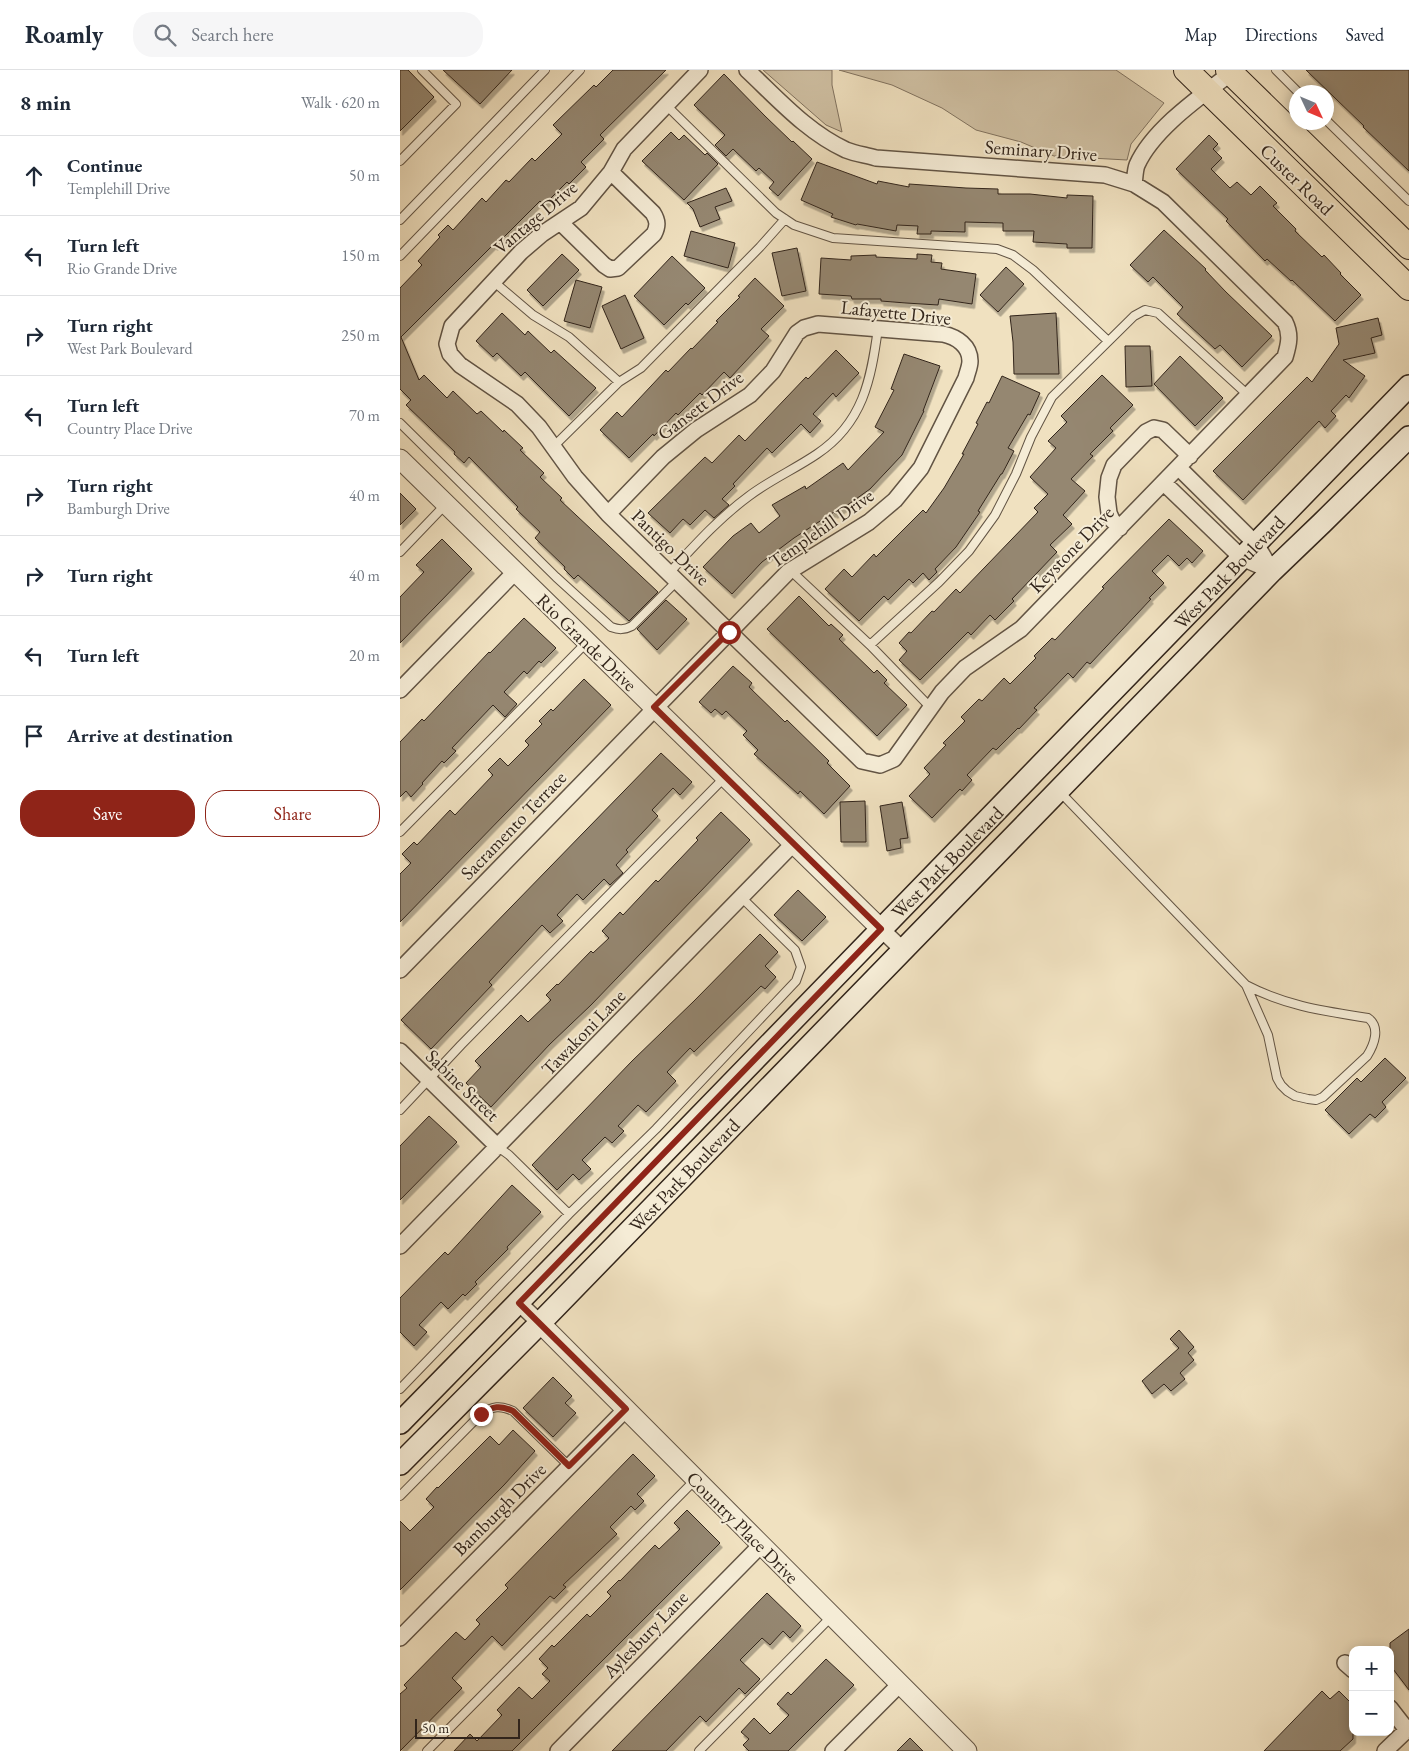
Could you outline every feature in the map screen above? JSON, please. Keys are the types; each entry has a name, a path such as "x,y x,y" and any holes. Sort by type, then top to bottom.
{"main road":[{"name":"Custer Road","path":"1186,70 1409,288"},
{"name":"Custer Road","path":"1231,71 1409,247"},
{"name":"West Park Boulevard","path":"400,1423 519,1303 1409,386"},
{"name":"West Park Boulevard","path":"400,1464 540,1323 1272,571 1409,438"},
{"path":"1037,770 1058,790"}],"street":[{"name":"Vantage Drive","path":"450,354 446,344 452,326 521,252 542,234 581,208 611,172 624,149 700,70"},
{"name":"Seminary Drive","path":"747,70 805,125 821,137 848,150 876,158 1105,175 1134,184 1163,202 1285,322 1289,330 1290,342"},
{"path":"1134,184 1137,166 1154,140 1176,117 1231,71"},
{"path":"560,223 610,269 618,268 654,234 658,227 653,213 611,172"},
{"name":"Lafayette Drive","path":"810,325 878,328 952,336 960,340 968,354"},
{"name":"Gansett Drive","path":"608,514 663,457 696,430 750,395 773,371 797,333 810,325"},
{"name":"Keystone Drive","path":"871,765 880,766 894,759 942,692 965,668 1021,629 1285,356 1290,342"},
{"name":"Pantigo Drive","path":"450,354 460,365 517,404 539,427 575,477 608,514 862,761 871,765"},
{"name":"Templehill Drive","path":"654,707 790,570 869,522 895,500 921,468 966,378 970,362 968,354"},
{"path":"1120,528 1112,520 1109,513 1107,497 1109,478 1114,465 1146,432 1154,428 1163,430 1190,456"},
{"name":"Rio Grande Drive","path":"400,458 903,950"},
{"path":"1178,468 1249,551"},
{"path":"1164,483 1272,571"},
{"path":"400,690 515,572"},
{"name":"Sacramento Terrace","path":"400,970 654,707"},
{"name":"Tawakoni Lane","path":"400,1246 793,844"},
{"name":"Sabine Street","path":"400,1051 498,1147"},
{"name":"Country Place Drive","path":"519,1303 967,1751"},
{"name":"Bamburgh Drive","path":"400,1638 626,1409"},
{"name":"Aylesbury Lane","path":"558,1751 761,1544"},
{"path":"833,1751 900,1684"},
{"path":"1385,1751 1408,1729 1394,1713"}],"lane":[{"path":"400,161 456,104 422,70"},
{"path":"400,220 545,70"},
{"path":"400,256 580,70"},
{"path":"1276,70 1291,85"},
{"path":"666,105 776,213 794,225 833,238 997,249 1013,255 1033,270 1108,341"},
{"path":"1334,128 1409,201"},
{"path":"553,447 619,382 641,368 785,219"},
{"path":"493,281 533,315 569,337 619,382"},
{"path":"870,645 939,582 969,551 994,515 1016,474 1031,437 1052,398 1134,316 1144,310 1158,313 1248,395"},
{"path":"400,423 556,577 611,627 618,630 625,629 632,626 726,514 774,479 819,453 835,439 857,410 867,389 872,370 878,328"},
{"path":"400,552 446,504"},
{"path":"790,570 870,645 931,708"},
{"path":"400,832 587,642"},
{"path":"400,1110 461,1045 725,777"},
{"path":"1058,790 1246,985 1266,996 1301,1007 1368,1018 1373,1021 1376,1031 1371,1049 1367,1056 1323,1097 1316,1100 1296,1096 1287,1091 1277,1078 1268,1035 1246,985"},
{"path":"400,1389 569,1214 656,1129 796,981 801,967 795,950 741,897"},
{"path":"498,1147 509,1155 569,1214"},
{"path":"400,1496 481,1414 495,1407 502,1406 513,1411 569,1466"},
{"path":"427,1751 696,1479"},
{"path":"698,1751 832,1616"}],"shaded area":[{"path":"763,70 832,70 832,85 842,132 826,125"},
{"path":"839,70 1116,70 1164,103 1131,144 1127,160 1054,156 1021,142 976,130 942,108 892,85"}],"building":[{"path":"400,70 408,70 434,97 400,131"},
{"path":"443,70 512,70 480,104"},
{"path":"613,70 666,70 600,135 604,139 581,162 586,167 569,184 567,182 544,205 540,201 401,337 419,380 424,375 447,398 453,391 477,414 481,411 503,432 504,430 523,448 520,450 544,473 540,477 562,498 560,500 658,592 629,621 578,575 574,579 564,569 565,567 535,538 540,532 516,509 518,507 469,457 464,463 454,454 455,452 406,405 411,400 400,389 400,288 422,265 418,261 440,237 438,235 448,225 453,230 482,198 486,202 506,180 509,182 532,158 535,161 562,134 553,125 594,85 596,87"},
{"path":"1306,70 1409,70 1409,171 1334,97 1334,85 1322,85"},
{"path":"724,74 765,116 812,159 778,196 769,188 774,182 759,168 756,171 733,149 726,156 715,145 725,135 694,105"},
{"path":"671,132 679,140 684,135 705,155 707,153 718,164 684,200 642,161"},
{"path":"1209,135 1218,144 1213,149 1222,158 1211,169 1230,188 1237,182 1251,195 1260,186 1277,203 1273,206 1296,229 1295,231 1322,257 1324,255 1361,295 1335,321 1292,280 1267,259 1265,261 1226,221 1228,219 1176,169"},
{"path":"817,162 877,184 878,181 909,187 909,184 998,189 998,194 1030,194 1067,198 1067,195 1093,196 1092,248 1067,248 1067,244 1033,242 1034,231 1003,231 1003,223 965,222 965,232 931,231 931,234 917,234 918,226 897,225 896,231 856,225 831,217 833,214 801,200"},
{"path":"726,188 732,201 715,207 720,219 700,227 693,209 687,203"},
{"path":"1164,230 1206,269 1226,292 1272,336 1242,367 1220,345 1215,349 1177,314 1183,307 1153,277 1148,282 1130,265"},
{"path":"691,231 735,243 728,268 684,256"},
{"path":"797,248 806,291 782,296 772,253"},
{"path":"562,254 579,270 543,306 527,290"},
{"path":"917,254 932,255 931,262 942,263 941,269 976,274 972,304 939,299 938,305 906,303 881,301 881,299 852,299 851,296 819,294 821,258 851,260 851,256 876,255 876,257 917,259"},
{"path":"672,256 705,288 688,305 686,303 664,325 634,296"},
{"path":"1006,267 1024,284 998,312 980,295"},
{"path":"755,278 784,306 761,329 769,336 730,378 724,372 702,395 700,393 678,415 676,413 629,458 600,430 617,412 622,417 666,370 668,372 692,349 718,322 716,321 740,297 738,296"},
{"path":"576,280 602,287 590,328 564,321"},
{"path":"625,295 644,338 621,349 602,306"},
{"path":"502,313 525,335 528,331 551,353 554,350 596,388 569,416 525,372 521,376 497,353 493,357 476,341"},
{"path":"1056,313 1059,374 1014,374 1010,316"},
{"path":"1378,318 1382,335 1371,338 1375,353 1343,360 1365,376 1349,398 1346,395 1331,411 1336,416 1325,428 1319,421 1243,500 1213,471 1307,377 1312,382 1339,344 1336,328"},
{"path":"1125,346 1150,346 1152,386 1126,387"},
{"path":"836,350 859,373 836,397 833,393 813,414 821,421 810,433 801,424 772,453 767,448 733,484 735,486 722,499 729,505 714,518 705,510 690,525 683,519 670,533 648,513 705,457 712,463 739,435 745,441 806,377 808,379"},
{"path":"904,354 940,366 924,411 902,455 870,489 835,514 834,512 794,538 762,562 732,594 703,567 733,536 751,523 759,533 780,516 772,505 805,486 806,489 843,463 848,470 884,432 875,427 894,390 891,389"},
{"path":"1180,356 1223,398 1195,426 1154,384"},
{"path":"1102,375 1133,405 1110,428 1113,431 1090,454 1093,456 1071,479 1085,491 1063,515 1072,524 1050,545 1057,552 1012,599 1014,601 995,620 990,615 971,635 968,632 920,680 899,660 907,651 899,643 932,611 934,612 956,589 960,593 1038,512 1034,508 1048,494 1030,477 1056,448 1048,441 1067,422 1061,416"},
{"path":"1002,376 1040,393 1030,415 1028,414 1008,448 1014,451 1002,474 978,511 980,512 956,547 935,569 937,572 929,580 923,573 913,583 909,579 888,600 884,596 859,621 825,589 844,569 852,577 874,554 876,557 923,510 926,513 944,488 964,454 962,454 978,424 976,423 987,402 989,403"},
{"path":"400,493 416,509 400,525"},
{"path":"1169,519 1203,551 1192,563 1187,558 1179,566 1168,555 1152,571 1164,583 1149,598 1151,599 1090,664 1087,662 1073,678 1068,673 1034,708 1037,710 1019,729 996,750 993,748 967,775 972,780 962,791 960,789 932,818 909,796 930,774 924,768 946,745 943,743 965,721 961,717 979,699 982,701 1004,678 1010,684 1036,658 1034,656 1052,638 1055,640 1104,588 1102,587"},
{"path":"442,539 472,569 400,643 400,597 424,572 416,565"},
{"path":"799,596 829,626 831,624 843,635 839,639 874,673 877,670 887,680 884,683 907,705 877,736 767,629"},
{"path":"666,600 687,619 657,650 637,629"},
{"path":"524,618 556,648 541,663 539,661 527,674 524,671 504,692 517,704 505,717 493,705 452,748 456,751 444,763 442,761 411,797 406,791 400,797 400,742 422,719 424,721"},
{"path":"733,666 752,683 749,687 785,722 787,720 829,761 827,763 850,786 824,814 800,791 798,794 754,754 758,750 743,735 747,731 726,711 722,715 715,709 711,713 699,702"},
{"path":"584,679 611,705 400,922 400,874 411,863 402,854 414,842 417,845 450,810 455,815 493,775 488,770 500,758 508,766 529,745 525,741 542,724 539,721 551,709 553,711"},
{"path":"661,753 692,782 680,795 673,788 652,810 658,816 626,850 628,852 616,865 623,873 610,885 604,879 583,900 577,894 557,915 563,921 550,933 542,925 489,982 492,985 431,1049 401,1020"},
{"path":"865,801 866,842 841,842 840,802"},
{"path":"902,802 908,838 900,839 901,848 887,851 880,806"},
{"path":"721,812 750,840 591,1005 550,1044 491,1107 466,1083 481,1067 475,1061 521,1015 528,1022 551,1000 546,995 591,951 593,953 609,938 602,931 620,912 623,915 656,880 658,882 698,840 696,838"},
{"path":"798,890 826,917 802,941 774,915"},
{"path":"760,934 778,952 765,966 776,977 765,989 761,986 694,1052 690,1048 667,1072 676,1081 646,1112 638,1105 618,1126 624,1131 612,1143 605,1137 582,1160 591,1169 579,1180 573,1174 557,1190 532,1165 632,1061"},
{"path":"1385,1058 1406,1078 1382,1102 1386,1107 1375,1118 1370,1114 1349,1134 1325,1110 1357,1078 1361,1082"},
{"path":"429,1116 457,1142 400,1200 400,1146"},
{"path":"512,1185 541,1212 475,1282 477,1284 465,1296 463,1294 448,1309 441,1302 419,1325 427,1332 414,1346 400,1332 400,1298 445,1252 448,1255"},
{"path":"1179,1330 1194,1347 1188,1353 1194,1360 1180,1373 1185,1379 1171,1391 1164,1384 1152,1394 1142,1381 1179,1348 1170,1339"},
{"path":"553,1377 572,1396 565,1403 576,1413 553,1437 523,1408"},
{"path":"513,1430 535,1451 400,1590 400,1521 410,1531 434,1507 426,1499 437,1487 490,1436 499,1445"},
{"path":"633,1454 655,1476 637,1494 644,1501 635,1510 631,1506 610,1527 617,1534 563,1585 566,1587 554,1599 550,1596 502,1646 492,1636 452,1678 462,1688 400,1751 400,1694 407,1688 404,1685 456,1632 465,1640 480,1624 476,1620 508,1588 505,1585"},
{"path":"687,1510 720,1543 512,1751 454,1751 470,1734 477,1741 502,1715 497,1710 519,1687 532,1699 550,1681 542,1674 548,1668 539,1659 552,1645 554,1647 587,1614 590,1617 611,1596 607,1592 655,1545 659,1549 680,1529 674,1523"},
{"path":"767,1593 801,1626 790,1638 783,1631 770,1645 762,1638 740,1660 760,1679 745,1694 739,1688 706,1722 700,1716 666,1751 612,1751"},
{"path":"1409,1629 1409,1690 1394,1670 1394,1646 1390,1646 1390,1643"},
{"path":"826,1659 854,1685 788,1751 749,1751 743,1745 749,1739 741,1732 754,1718 770,1734 789,1715 777,1704 788,1692 791,1695"},
{"path":"1322,1691 1330,1699 1339,1691 1349,1701 1349,1736 1353,1736 1353,1739 1340,1751 1264,1751"},
{"path":"910,1738 923,1751 897,1751"}],"route":[{"path":"481,1414 489,1409 502,1406 513,1411 569,1466 626,1409 519,1303 881,929 654,707 729,632"}]}
